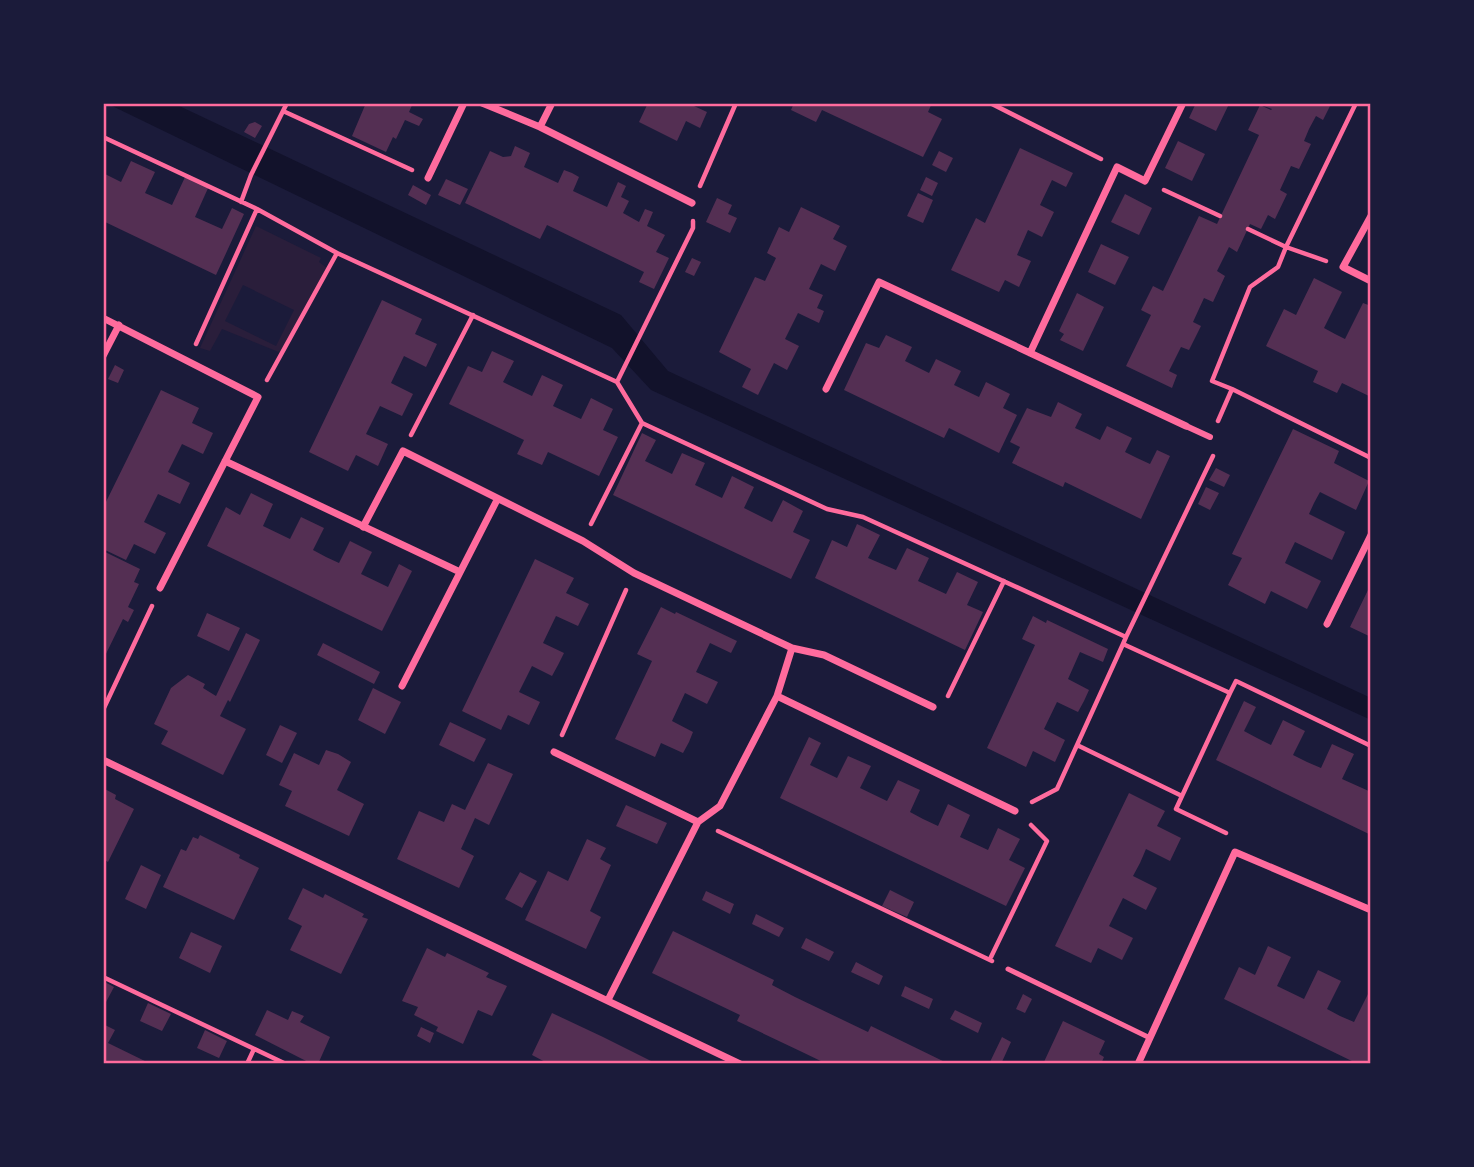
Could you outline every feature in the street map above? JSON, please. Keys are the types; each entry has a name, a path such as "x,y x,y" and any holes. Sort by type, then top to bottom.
{"street":[{"path":"428,178 464,103"},
{"path":"482,103 540,127 692,203"},
{"path":"540,127 552,103"},
{"path":"1030,353 1117,167 1144,181 1183,103"},
{"path":"1371,216 1343,267 1371,281"},
{"path":"826,389 879,282 1210,436"},
{"path":"103,318 258,397 160,588"},
{"path":"103,356 118,325"},
{"path":"363,527 403,451 583,541 634,573 793,648 824,655 933,707"},
{"path":"225,461 460,572"},
{"path":"402,686 497,500"},
{"path":"1327,624 1371,535"},
{"path":"608,1000 698,822 720,806 777,696 793,648"},
{"path":"777,696 1015,811"},
{"path":"554,752 698,822"},
{"path":"103,760 740,1064"},
{"path":"1138,1064 1235,852 1371,911"}],"lane":[{"path":"1008,969 1150,1038"}],"path":[{"path":"241,202 251,175 287,103"},
{"path":"617,382 693,228 692,203 736,103"},
{"path":"990,103 1117,167"},
{"path":"1356,103 1278,267 1250,287 1212,381 1371,458"},
{"path":"283,111 428,178"},
{"path":"103,138 257,209 337,253 617,382 642,422 827,509 863,517 1126,636"},
{"path":"1144,181 1220,216"},
{"path":"188,360 257,209"},
{"path":"1248,229 1286,247 1343,267"},
{"path":"258,397 337,253"},
{"path":"403,451 473,315"},
{"path":"989,960 1047,841 1015,811 1057,789 1126,636 1220,441 1210,436 1233,389"},
{"path":"583,541 642,422"},
{"path":"554,752 634,573"},
{"path":"933,707 946,700 1004,581"},
{"path":"103,710 160,588"},
{"path":"1123,644 1230,693"},
{"path":"1235,852 1231,836 1176,809 1236,681 1371,746"},
{"path":"1077,744 1182,796"},
{"path":"698,822 1008,969"},
{"path":"103,977 286,1064"},
{"path":"247,1064 254,1049"}],"shaded area":[{"path":"106,103 173,103 621,315 668,371 1371,698 1371,720 651,390 612,348"},
{"path":"256,226 321,258 319,262 328,269 281,353 222,329 210,351 200,348","holes":["243,285 294,310 276,346 225,321"]}],"building":[{"path":"366,103 413,103 409,112 423,119 419,126 405,120 386,152 352,136"},
{"path":"648,103 695,103 694,106 707,112 700,128 686,121 677,141 639,122"},
{"path":"794,103 932,103 928,112 942,119 923,157 822,110 816,122 791,110"},
{"path":"1196,103 1229,104 1216,131 1189,118"},
{"path":"1265,103 1325,103 1330,106 1323,120 1316,116 1309,129 1304,141 1311,144 1299,169 1291,166 1280,190 1287,194 1275,219 1268,215 1261,229 1250,224 1237,252 1229,247 1217,271 1225,276 1213,302 1204,298 1193,322 1201,326 1189,350 1181,347 1169,371 1177,375 1172,388 1126,366 1151,315 1141,310 1153,286 1163,291 1199,216 1217,224 1259,135 1248,130 1260,105 1272,109 1264,106"},
{"path":"255,122 262,126 255,138 244,132 249,124"},
{"path":"1178,141 1205,154 1192,181 1165,168"},
{"path":"515,146 530,153 524,167 558,183 564,170 579,177 573,191 607,207 618,182 626,186 621,197 629,201 623,213 639,222 645,209 653,212 647,226 665,235 656,252 669,258 654,289 639,282 644,272 547,225 540,239 465,203 490,151 503,157 511,156"},
{"path":"1020,148 1073,173 1066,187 1052,180 1040,205 1054,212 1042,237 1028,230 1017,255 1031,261 1019,287 1005,280 999,292 951,270 976,218 985,223"},
{"path":"939,151 953,158 946,172 932,165"},
{"path":"131,161 155,172 145,193 172,205 186,175 209,186 195,217 222,229 232,208 244,214 216,275 103,221 103,173 121,182"},
{"path":"926,177 938,183 932,196 920,190"},
{"path":"446,179 468,189 460,205 438,195"},
{"path":"413,185 431,195 426,205 408,195"},
{"path":"918,193 933,200 923,223 907,216"},
{"path":"1125,194 1152,208 1139,235 1111,222"},
{"path":"717,198 732,205 728,214 737,218 730,233 706,222"},
{"path":"801,207 840,226 833,239 847,246 835,271 821,264 809,289 823,295 817,308 824,311 819,323 798,313 785,339 799,346 787,370 774,363 758,395 742,387 751,369 719,352 755,277 765,281 776,258 767,253 779,227 789,232"},
{"path":"1101,244 1129,257 1115,285 1088,272"},
{"path":"692,258 701,262 694,276 685,272"},
{"path":"1314,278 1342,292 1324,328 1345,339 1363,303 1371,306 1371,397 1342,383 1337,393 1313,382 1318,371 1266,346 1284,309 1296,315"},
{"path":"1077,293 1104,307 1083,351 1060,340 1064,334 1059,331"},
{"path":"382,300 422,319 415,334 437,344 426,367 404,356 391,383 413,394 402,416 380,406 366,434 388,444 378,466 356,455 348,471 309,452"},
{"path":"886,335 912,347 905,361 929,373 936,359 961,371 954,385 979,397 986,382 1010,394 1003,408 1017,415 999,453 949,428 944,438 844,390 866,343 879,348"},
{"path":"492,351 514,361 503,382 532,396 542,375 563,385 553,406 581,419 591,398 613,409 603,430 618,437 599,476 548,452 542,465 517,454 524,440 449,404 468,366 482,372"},
{"path":"115,365 124,370 118,383 108,379"},
{"path":"161,390 199,408 192,423 213,433 203,454 182,444 168,472 190,483 180,504 158,494 144,522 166,533 155,554 134,544 126,560 103,549 103,508"},
{"path":"1058,402 1082,414 1075,428 1100,440 1107,426 1132,438 1125,452 1137,458 1150,464 1157,450 1170,456 1141,519 1065,482 1063,487 1012,463 1020,447 1010,442 1027,408 1051,417"},
{"path":"1293,429 1339,451 1334,463 1369,481 1356,510 1320,492 1314,503 1309,514 1345,532 1332,560 1295,542 1290,552 1285,563 1321,581 1307,609 1271,591 1265,604 1228,585 1242,558 1232,554"},
{"path":"642,433 656,440 645,461 672,474 682,453 705,463 695,485 722,498 732,476 754,487 744,508 772,522 783,500 803,511 793,532 810,540 791,579 613,495"},
{"path":"1216,468 1230,475 1224,487 1209,480"},
{"path":"1206,487 1219,493 1210,510 1198,504"},
{"path":"251,493 273,504 263,526 290,539 301,517 324,528 313,550 326,557 339,563 350,541 372,552 361,574 388,587 399,564 412,571 382,631 207,546 226,507 240,515"},
{"path":"857,524 880,535 868,558 896,570 907,548 929,558 918,581 946,594 957,572 978,582 967,605 983,612 965,650 815,578 832,540 847,547"},
{"path":"103,551 140,569 134,582 139,584 128,607 134,610 128,622 123,619 103,660"},
{"path":"535,559 574,578 566,593 589,604 578,626 556,616 543,643 564,653 552,676 532,666 519,692 540,702 529,725 508,715 501,730 462,711"},
{"path":"1368,590 1371,592 1371,637 1350,627"},
{"path":"661,607 737,641 731,653 710,643 696,672 718,682 707,704 685,693 672,721 693,732 683,753 661,743 655,757 615,739 652,661 637,654"},
{"path":"207,613 240,628 229,651 197,636"},
{"path":"1033,616 1108,649 1103,662 1080,652 1068,679 1089,690 1084,701 1078,712 1057,702 1044,729 1065,740 1055,762 1033,751 1026,767 987,748 1035,645 1022,639"},
{"path":"246,633 260,640 230,702 228,700 220,716 246,729 223,775 161,744 168,731 154,724 171,688 188,675 205,684 203,688 216,696"},
{"path":"323,643 380,672 374,684 317,655"},
{"path":"373,688 401,702 385,734 358,720"},
{"path":"1244,701 1256,707 1244,731 1271,745 1283,720 1305,731 1293,755 1307,762 1321,768 1332,744 1354,754 1342,779 1371,792 1371,835 1216,760"},
{"path":"450,722 486,739 474,762 439,745"},
{"path":"280,725 297,733 282,763 266,755"},
{"path":"809,737 821,743 810,765 837,778 848,756 871,766 860,788 887,801 898,780 920,790 910,812 923,819 938,826 948,804 970,815 960,837 988,850 998,828 1020,839 1009,860 1025,868 1006,906 780,798"},
{"path":"326,750 351,762 337,790 364,804 349,836 285,806 292,791 279,785 294,753 319,765"},
{"path":"488,763 513,774 489,825 475,818 461,849 474,856 459,888 397,859 419,811 444,822 452,804 465,810"},
{"path":"103,788 116,795 115,799 134,809 108,862 103,859"},
{"path":"1129,793 1165,811 1157,826 1181,838 1170,861 1146,849 1133,876 1157,888 1146,910 1123,898 1109,926 1133,938 1122,960 1098,948 1091,963 1055,946"},
{"path":"626,805 667,823 657,844 616,826"},
{"path":"200,835 259,868 234,920 163,887 181,849 186,851 193,837 198,839"},
{"path":"587,839 606,848 600,859 611,865 590,911 601,917 586,949 525,920 548,871 568,881"},
{"path":"141,865 161,875 146,909 125,899"},
{"path":"520,872 537,881 522,908 505,899"},
{"path":"303,888 323,898 325,894 364,914 362,917 368,919 341,974 290,950 302,926 288,919"},
{"path":"890,890 914,902 907,917 882,906"},
{"path":"706,891 734,904 730,914 702,900"},
{"path":"756,914 784,928 779,937 752,924"},
{"path":"673,931 774,980 772,985 795,997 868,1032 871,1026 949,1064 827,1064 737,1021 740,1015 652,973"},
{"path":"191,932 222,946 210,973 179,958"},
{"path":"806,938 834,952 829,961 801,948"},
{"path":"1268,946 1291,957 1277,986 1304,999 1318,970 1341,981 1327,1009 1340,1016 1354,1022 1368,994 1371,995 1371,1064 1358,1064 1224,999 1239,967 1255,975"},
{"path":"427,948 445,957 447,953 489,973 486,977 507,986 492,1016 478,1010 463,1044 436,1031 438,1027 414,1015 418,1007 402,1001"},
{"path":"856,962 883,976 879,985 851,972"},
{"path":"103,981 114,987 105,1004 103,1003"},
{"path":"905,986 933,999 929,1009 901,996"},
{"path":"1023,994 1032,999 1025,1013 1016,1009"},
{"path":"148,1003 171,1014 162,1031 140,1021"},
{"path":"267,1010 288,1020 292,1011 304,1016 300,1022 330,1037 318,1064 312,1064 255,1035"},
{"path":"955,1010 982,1023 978,1033 950,1019"},
{"path":"552,1013 657,1064 549,1064 532,1055"},
{"path":"1063,1021 1105,1041 1099,1054 1104,1057 1101,1064 1043,1064"},
{"path":"103,1024 115,1030 108,1043 151,1064 103,1064"},
{"path":"421,1027 434,1033 430,1043 417,1036"},
{"path":"205,1030 227,1041 219,1058 197,1048"},
{"path":"1002,1037 1011,1042 1001,1064 989,1064"}]}
